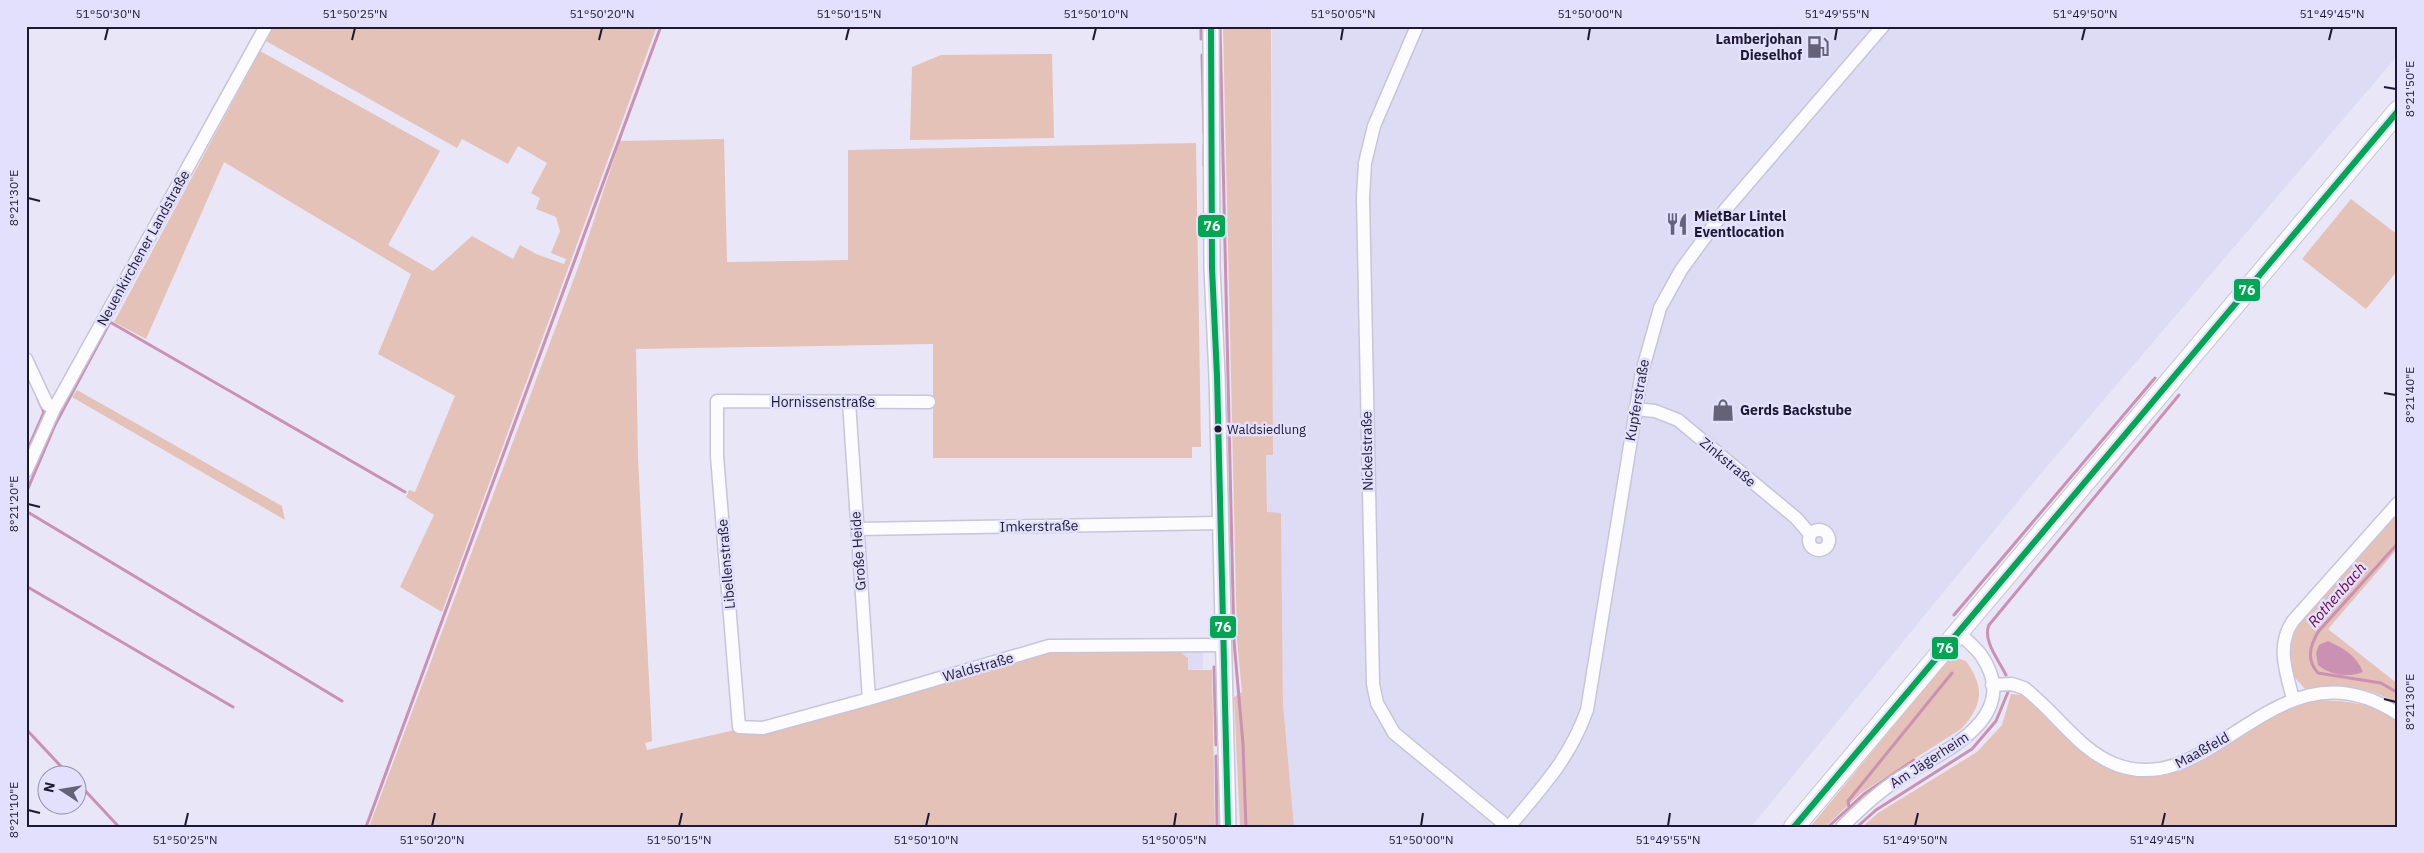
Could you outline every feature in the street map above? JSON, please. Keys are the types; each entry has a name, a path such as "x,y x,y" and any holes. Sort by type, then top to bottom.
{"main road":[{"path":"1794,827 1957,631 2398,111"}],"street":[{"name":"Neuenkirchener Landstraße","path":"26,471 54,409 266,26"},
{"path":"1211,26 1212,268 1221,523 1228,827"},
{"name":"Nickelstraße","path":"1417,26 1374,126 1365,172 1363,206 1373,684 1377,703 1394,733 1509,827"},
{"name":"Kupferstraße","path":"1509,827 1563,761 1579,733 1587,710 1635,409 1650,339 1660,308 1681,270 1725,210 1883,26"},
{"path":"26,359 47,404 54,409"},
{"name":"Hornissenstraße","path":"717,401 929,402"},
{"name":"Libellenstraße","path":"717,401 717,456 739,727"},
{"name":"Große Heide","path":"848,402 870,699"},
{"name":"Zinkstraße","path":"1635,409 1655,411 1678,420 1796,518 1810,534"},
{"path":"2293,699 2285,671 2282,648 2285,633 2398,503"},
{"name":"Imkerstraße","path":"856,529 1221,523"},
{"path":"1957,631 1981,656 1992,685"},
{"name":"Waldstraße","path":"739,727 764,728 1049,646 1223,645"},
{"name":"Maaßfeld","path":"1992,685 2012,684 2024,688 2100,757 2118,765 2149,771 2181,764 2274,708 2293,699 2323,694 2350,695 2377,700 2398,714"},
{"name":"Am Jägerheim","path":"1842,827 1867,802 1969,737 1987,713 1992,685"}],"shaded area":[{"path":"274,26 657,26 442,612 400,587 434,515 406,497 409,490 415,492 455,396 378,354 411,274 224,162 146,339 114,322 260,51 440,151 388,245 433,271 472,236 513,259 520,245 536,254 564,264 566,259 551,253 560,231 556,217 536,209 540,198 531,193 547,163 518,146 508,164 462,139 457,148 266,41"},
{"path":"1223,26 1271,26 1273,455 1266,455 1267,512 1281,513 1283,704 1294,827 1240,827 1234,697 1242,692 1237,641"},
{"path":"1272,26 2398,26 2398,55 2038,477 1751,827 1294,827 1283,704 1281,513 1267,513 1266,455 1273,455"},
{"path":"1052,54 1054,138 910,140 912,67 941,55"},
{"path":"724,139 727,262 848,260 848,150 1196,143 1201,447 1192,447 1192,458 933,458 933,344 636,349 638,458 652,741 645,743 647,750 735,730 764,735 1052,651 1177,650 1188,658 1188,670 1212,670 1215,827 369,827 579,265 620,141"},
{"path":"2351,199 2398,235 2398,270 2366,309 2302,259"},
{"path":"77,390 282,506 285,520 72,397"},
{"path":"2398,508 2398,548 2328,629 2398,684 2398,704 2375,693 2353,688 2305,689 2289,671 2290,634"},
{"path":"2328,641 2348,653 2357,661 2363,672 2352,675 2339,674 2328,671 2318,665 2316,653 2319,645"},
{"path":"1177,650 1203,651 1203,669 1188,670"},
{"path":"1957,658 1966,661 1979,688 1979,696 1974,712 1961,729 1861,793 1825,827 1810,827 1946,662"},
{"path":"2011,694 2024,695 2111,767 2118,771 2142,776 2165,774 2188,766 2275,715 2296,705 2315,701 2336,701 2356,703 2375,708 2398,721 2398,827 1862,827 1878,813 1977,752 2002,725"}],"waterway":[{"path":"366,827 661,26"},
{"path":"1201,26 1201,39"},
{"path":"1220,26 1234,641 1243,744 1246,827"},
{"path":"1202,55 1204,134"},
{"path":"1204,144 1204,166"},
{"path":"26,493 55,425 110,322 405,492"},
{"path":"1954,615 2155,378"},
{"path":"2006,675 1990,644 1987,631 1989,625 2179,395"},
{"path":"26,453 44,412 38,399"},
{"path":"26,511 342,701"},
{"name":"Rothenbach","path":"2398,543 2318,632 2310,653 2312,663 2318,673 2381,683 2398,693"},
{"path":"26,586 233,707"},
{"path":"1214,667 1216,745"},
{"path":"1849,807 1848,801 1952,673"},
{"path":"1857,827 1876,810 1972,749 1996,721 2008,692"},
{"path":"26,729 61,766"},
{"path":"1216,756 1217,827"},
{"path":"1828,827 1864,794 1914,760"},
{"path":"88,794 119,827"}],"transit line":[{"name":"76","path":"1211,26 1212,268 1217,376 1228,827"},
{"name":"76","path":"1794,827 2398,111"}],"place":[{"name":"Lamberjohan Dieselhof","path":"1818,47"},
{"name":"MietBar Lintel Eventlocation","path":"1677,224"},
{"name":"Gerds Backstube","path":"1723,410"},
{"name":"Waldsiedlung","path":"1218,429"}]}
